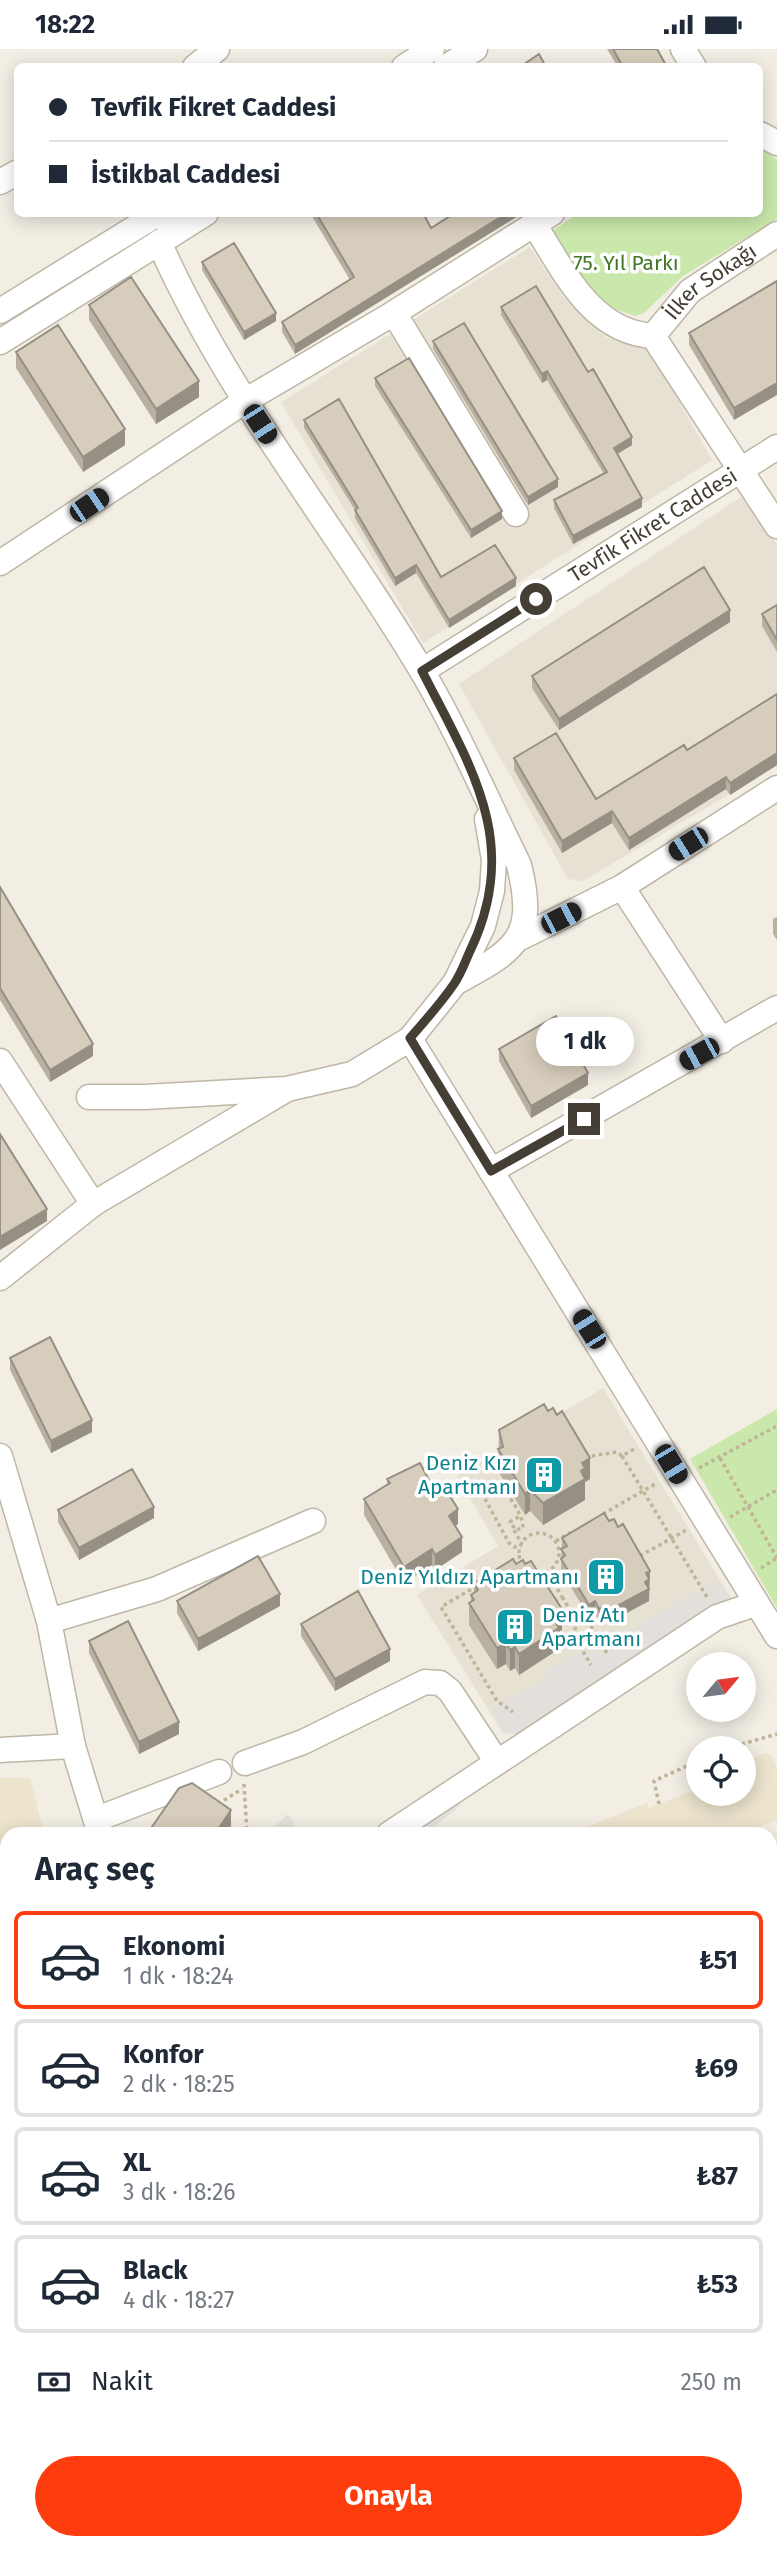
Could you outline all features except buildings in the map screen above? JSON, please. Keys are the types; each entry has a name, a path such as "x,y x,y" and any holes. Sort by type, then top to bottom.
{"street":[{"path":"200,63 217,49"},
{"path":"410,63 432,49"},
{"path":"452,63 475,49"},
{"path":"0,342 200,217"},
{"path":"0,311 151,218 166,218 172,227 159,242"},
{"path":"0,563 245,401 394,313 543,219 581,298 594,311 632,334 653,336 777,526"},
{"name":"İlker Sokağı","path":"653,336 690,291 777,234"},
{"path":"159,242 175,279 245,401 422,671 519,865 526,891 526,915 520,938"},
{"path":"394,313 516,513"},
{"name":"Tevfik Fikret Caddesi","path":"422,671 777,447"},
{"path":"89,1097 145,1097 287,1089 352,1074 410,1038 455,983 482,926 492,891 494,860 476,778"},
{"path":"455,983 487,966 520,938 622,887 777,788"},
{"path":"622,887 722,1041"},
{"path":"491,1171 777,1008"},
{"path":"410,1038 777,1636"},
{"path":"0,1061 93,1204"},
{"path":"0,1278 93,1204 287,1089"},
{"path":"0,1456 4,1492 49,1621 73,1747 98,1827 219,1772"},
{"path":"49,1621 157,1589 313,1521"},
{"path":"400,1827 717,1617 755,1604"},
{"path":"245,1763 303,1742 425,1682 440,1683 450,1691 497,1762"},
{"path":"0,1750 73,1747"}],"path":[{"path":"690,1473 777,1426"},
{"path":"622,1456 641,1445"},
{"path":"578,1459 617,1452 622,1456 707,1597"},
{"path":"720,1458 777,1558"},
{"path":"597,1518 662,1481"},
{"path":"531,1535 502,1485 484,1497 509,1543 514,1547 522,1545 531,1535 545,1534 556,1542 558,1559 547,1571"},
{"path":"729,1518 777,1490"},
{"path":"520,1516 510,1522 522,1545 521,1560 530,1570 547,1571"},
{"path":"513,1528 523,1528 523,1521"},
{"path":"636,1558 690,1528"},
{"path":"556,1542 576,1530"},
{"path":"510,1567 521,1560"},
{"path":"547,1571 578,1622 590,1624 608,1655"},
{"path":"487,1580 441,1607 497,1701 513,1712"},
{"path":"547,1607 562,1597"},
{"path":"578,1622 573,1634 591,1665"},
{"path":"756,1740 777,1734"},
{"path":"245,1763 248,1772 242,1789 246,1827"},
{"path":"659,1804 654,1781 686,1766"},
{"path":"211,1812 224,1797 242,1789"}],"shaded area":[{"path":"530,247 564,298 605,337 650,350 712,460 423,643 281,402"},
{"path":"741,497 777,544 777,766 583,881 568,879 459,684"},
{"path":"603,1388 731,1598 517,1734 503,1733 417,1595 498,1546 457,1476"},
{"path":"717,1579 729,1598 516,1734 504,1732 490,1710 547,1678 544,1672 616,1629 621,1636"},
{"path":"765,1753 772,1755 777,1769 777,1820 758,1827 587,1827 647,1803 649,1808 686,1793 686,1806 756,1806 756,1756"},
{"path":"0,1778 30,1778 42,1827 0,1827"},
{"path":"459,1802 461,1805 434,1827 422,1827"},
{"path":"288,1814 296,1827 274,1827"}],"green space":[{"name":"75. Yıl Parkı","path":"763,149 777,160 777,219 683,276 644,313 635,316 598,303 551,232 573,217 763,217"},
{"path":"777,1409 777,1608 690,1459"}],"place":[{"name":"Deniz Kızı Apartmanı","path":"544,1475"},
{"name":"Deniz Yıldızı Apartmanı","path":"606,1577"},
{"name":"Deniz Atı Apartmanı","path":"515,1627"}],"route":[{"path":"536,599 422,671 476,778 494,860 492,891 482,926 455,983 410,1038 438,1079 491,1171 584,1119"}]}
